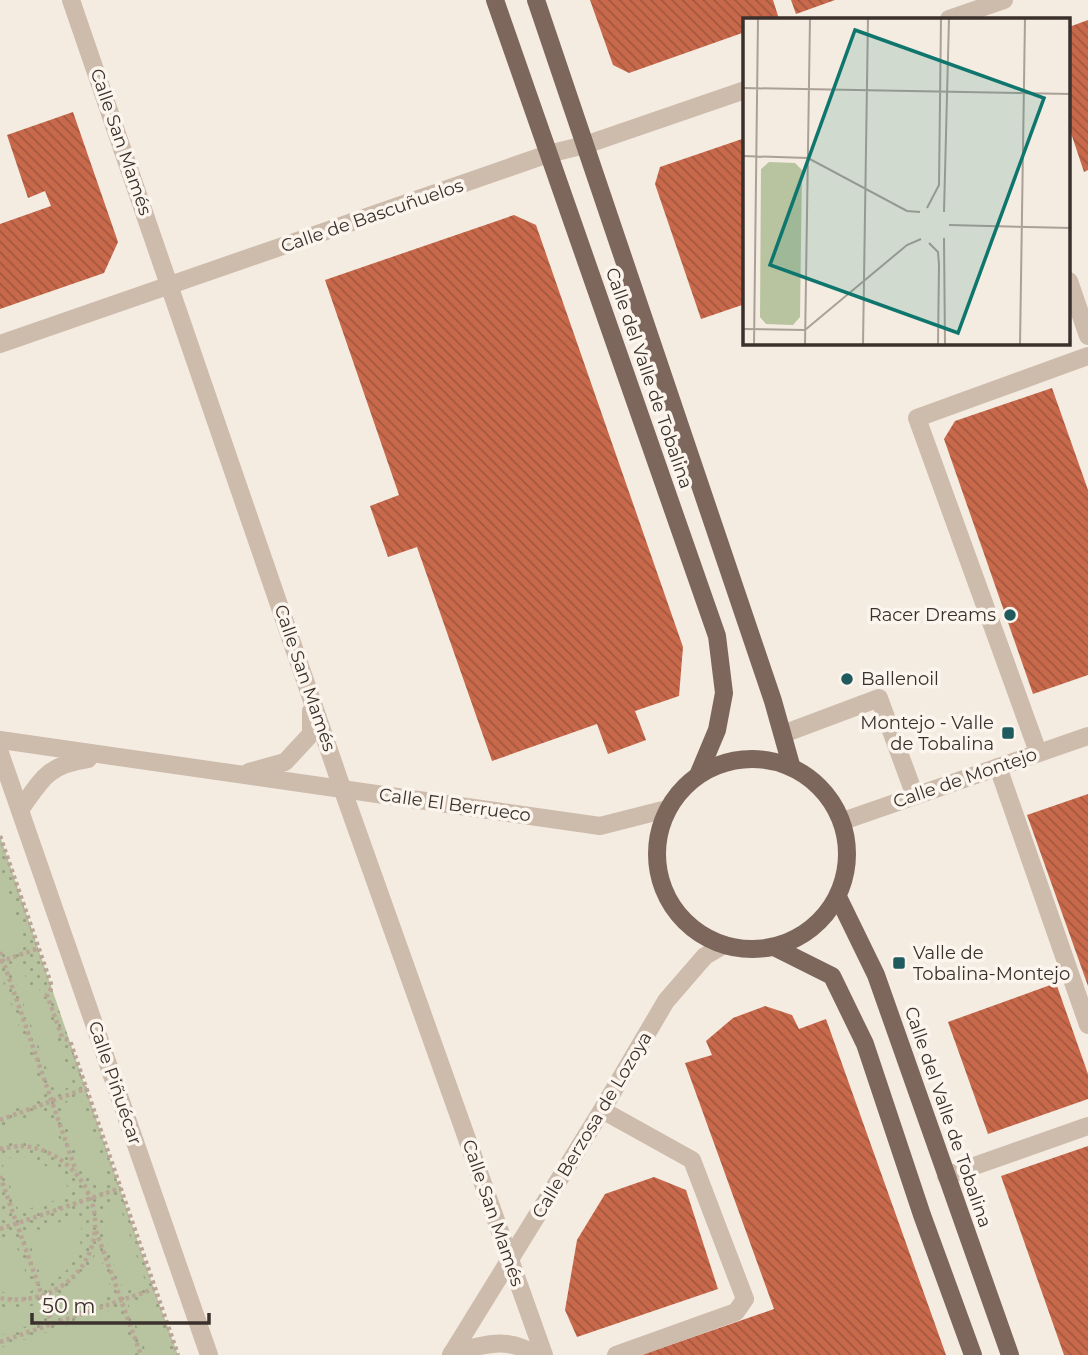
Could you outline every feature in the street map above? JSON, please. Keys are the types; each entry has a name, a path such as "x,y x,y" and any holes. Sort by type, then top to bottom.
{"main road":[{"name":"Calle del Valle de Tobalina","path":"495,0 717,636 724,693 717,730 699,773"},
{"name":"Calle del Valle de Tobalina","path":"536,0 774,701 791,765"},
{"path":"774,947 807,932 838,897 844,883 848,851 843,821 810,777 791,765 740,758 699,773 688,782 667,809 656,853 664,893 687,925 724,945 774,947 832,976 865,1044 922,1215 973,1355"},
{"name":"Calle del Valle de Tobalina","path":"838,897 876,975 1010,1355"}],"street":[{"name":"Calle San Mamés","path":"71,0 342,788 544,1355"},
{"path":"951,18 1004,0"},
{"name":"Calle de Bascuñuelos","path":"0,344 548,154 585,145 743,91"},
{"path":"1070,284 1088,336"},
{"path":"1038,752 917,418 1088,356"},
{"name":"Calle El Berrueco","path":"241,775 285,762 311,734 312,697"},
{"path":"783,734 879,698 915,796"},
{"name":"Calle de Montejo","path":"843,821 1088,736"},
{"name":"Calle El Berrueco","path":"0,740 600,826 667,809"},
{"name":"Calle Piñuécar","path":"0,753 209,1355"},
{"path":"20,810 44,777 66,762 109,757"},
{"path":"998,766 1088,1025"},
{"name":"Calle Berzosa de Lozoya","path":"452,1354 666,1001 705,956 724,945"},
{"path":"602,1110 692,1160 745,1299 736,1312 617,1355"},
{"path":"946,1176 1088,1126"},
{"name":"Calle Berzosa de Lozoya","path":"452,1354 494,1342 527,1349 537,1355"}],"path":[{"path":"0,836 52,987 47,995 62,1038 70,1041 178,1355"},
{"path":"2,962 39,948"},
{"path":"0,952 76,1172 91,1199 95,1229 141,1355"},
{"path":"0,1119 86,1088"},
{"path":"0,1149 21,1146 51,1153 76,1172"},
{"path":"0,1176 52,1324"},
{"path":"0,1229 121,1188"},
{"path":"0,1298 16,1301 42,1297 69,1282 87,1258 95,1229"},
{"path":"0,1342 154,1289"}],"green space":[{"path":"0,836 154,1289 178,1355 0,1355"},
{"path":"0,867 27,946 5,954 0,941"},
{"path":"20,962 30,989 38,986 74,1086 55,1092 10,966"},
{"path":"0,973 44,1098 0,1113"},
{"path":"80,1097 109,1182 98,1185 81,1165 60,1105"},
{"path":"48,1111 67,1157 34,1143 0,1142 0,1128"},
{"path":"21,1156 51,1170 63,1180 72,1195 19,1212 1,1159"},
{"path":"118,1201 146,1284 124,1292 104,1233 104,1206"},
{"path":"80,1215 81,1238 76,1257 63,1274 44,1287 27,1234"},
{"path":"14,1239 32,1291 13,1295 0,1291 0,1243"},
{"path":"98,1250 113,1295 55,1315 50,1301 77,1285"},
{"path":"151,1295 172,1355 147,1355 128,1303"},
{"path":"37,1305 43,1320 0,1336 0,1307 12,1309"},
{"path":"118,1308 134,1355 0,1355 0,1348"}],"building":[{"path":"590,0 773,0 779,18 743,18 743,33 629,73 613,65"},
{"path":"791,0 835,0 796,14"},
{"path":"1088,20 1088,170 1084,172 1070,130 1070,27"},
{"path":"73,112 118,242 104,273 0,309 0,224 51,206 45,191 28,198 7,135"},
{"path":"743,139 743,305 701,319 655,184 660,167"},
{"path":"514,215 536,225 683,647 679,696 635,711 646,740 608,754 597,724 492,761 417,547 388,557 370,506 399,495 325,280"},
{"path":"1052,388 1088,490 1088,675 1033,694 944,439 955,421"},
{"path":"1088,794 1088,986 1027,815"},
{"path":"1056,983 1088,1074 1088,1099 988,1134 948,1022"},
{"path":"765,1006 792,1015 799,1029 826,1019 946,1355 641,1355 774,1309 685,1063 712,1055 706,1041 733,1018"},
{"path":"1088,1146 1088,1355 1064,1355 1001,1176"},
{"path":"654,1177 686,1190 718,1289 577,1337 565,1310 577,1240 605,1194"}],"place":[{"name":"Racer Dreams","path":"1010,615"},
{"name":"Ballenoil","path":"847,679"},
{"name":"Montejo - Valle de Tobalina","path":"1008,733"},
{"name":"Valle de Tobalina-Montejo","path":"899,963"}]}
